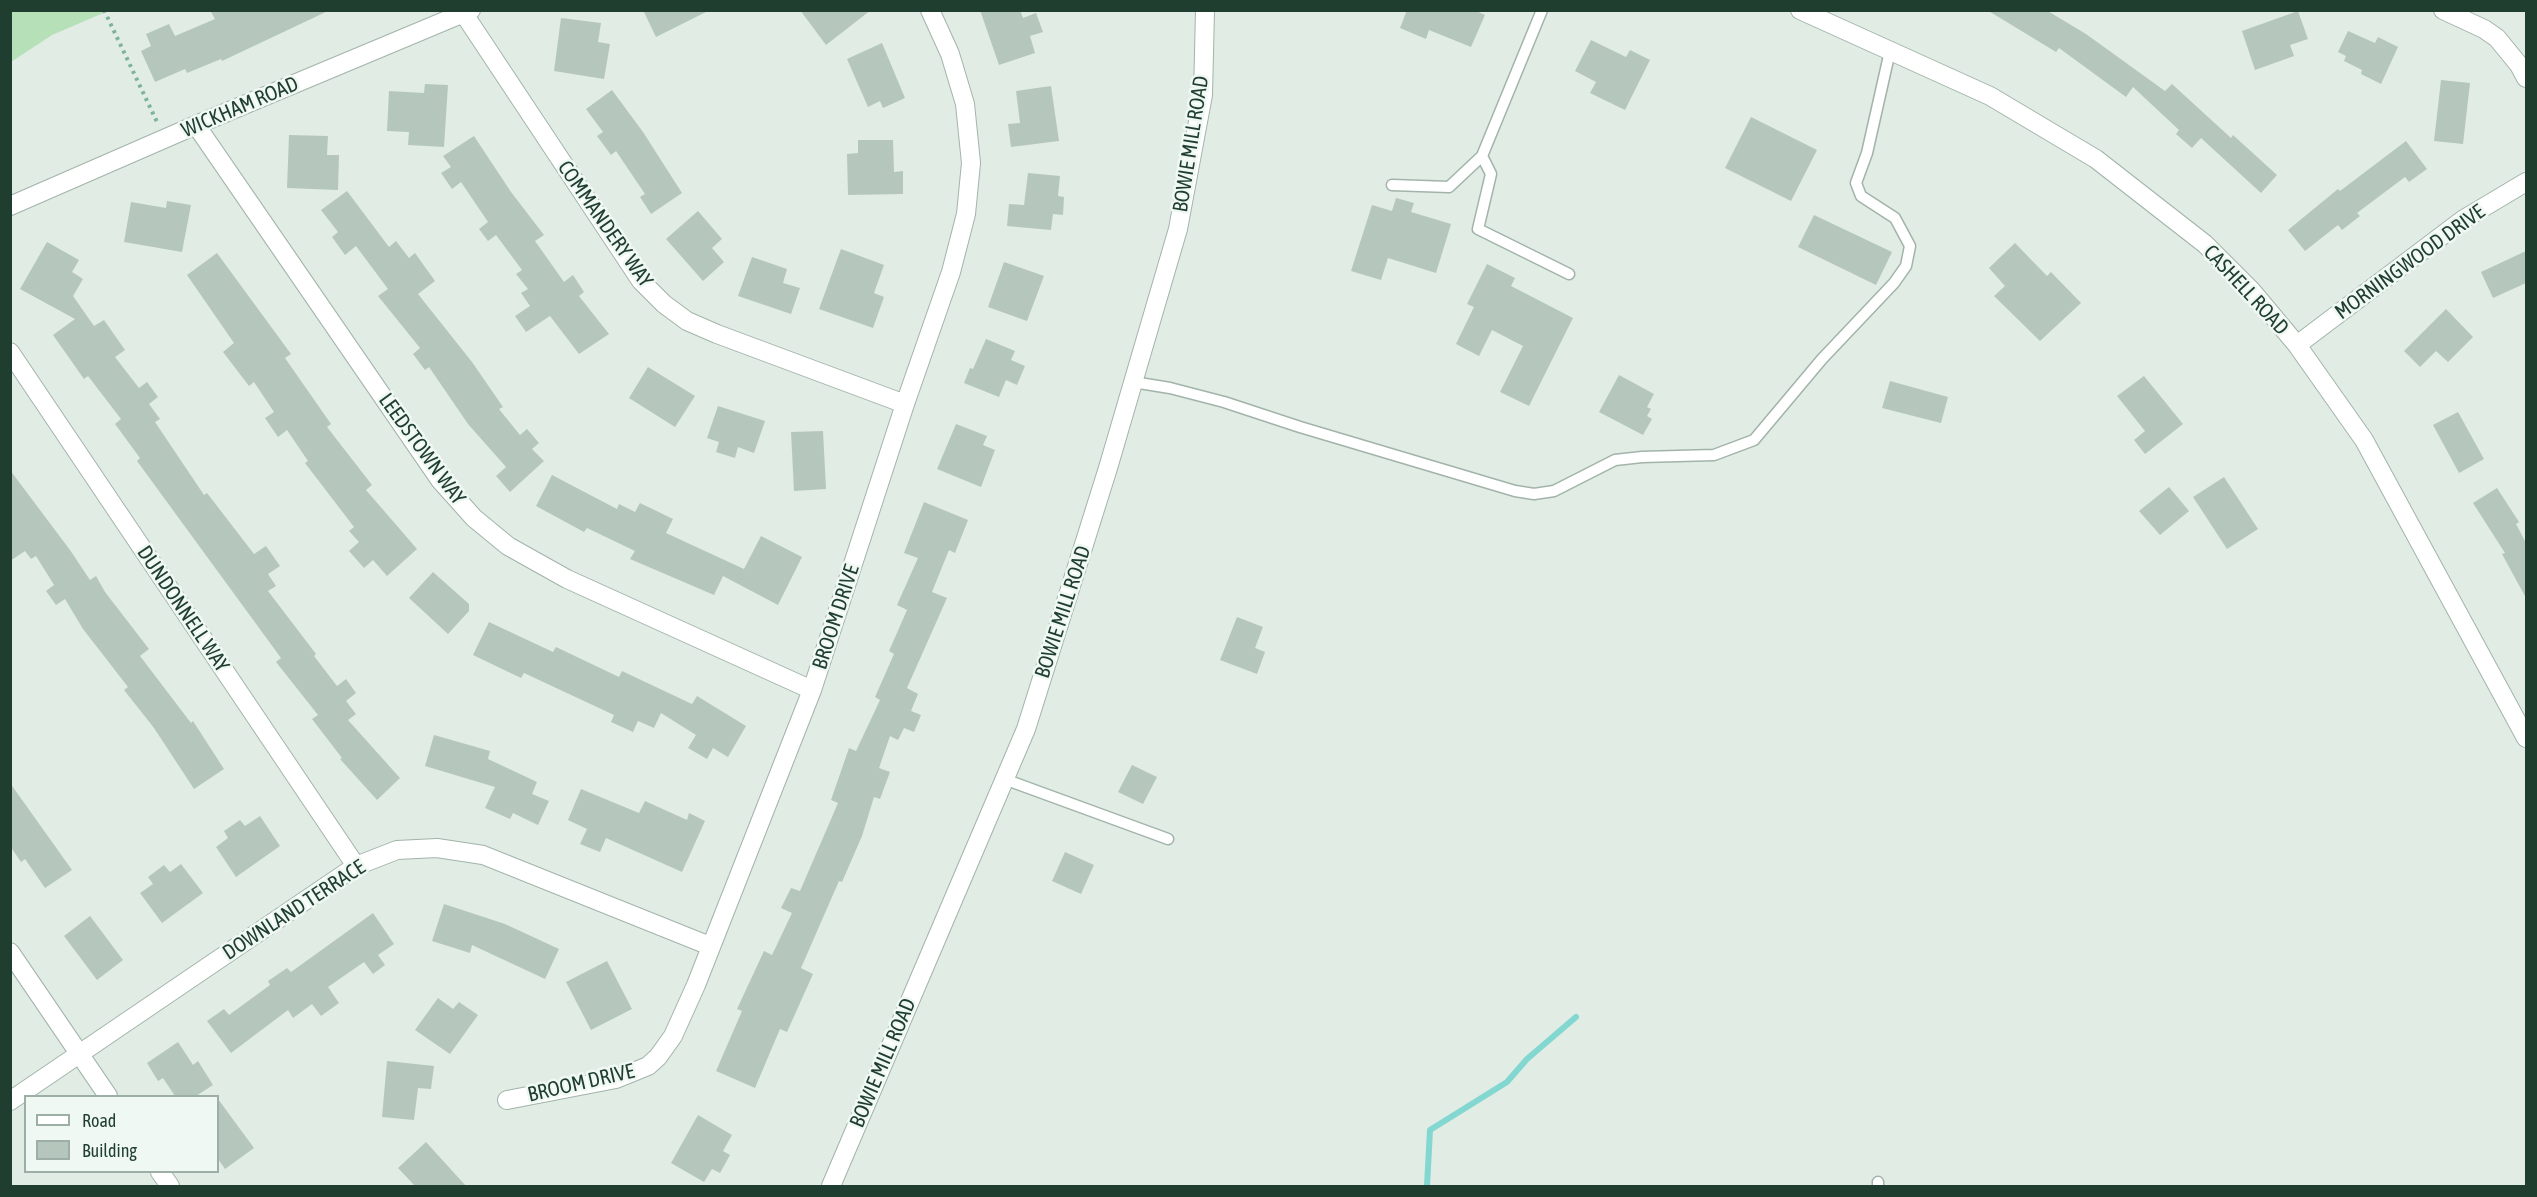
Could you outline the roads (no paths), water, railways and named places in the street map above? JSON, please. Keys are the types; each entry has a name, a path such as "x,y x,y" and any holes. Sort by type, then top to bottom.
{"street":[{"name":"BROOM DRIVE","path":"507,1100 616,1079 648,1066 673,1036 696,985 812,690 905,404 951,272 966,214 971,163 965,104 950,54 930,10"},
{"name":"BOWIE MILL ROAD","path":"831,1186 1026,729 1178,229 1203,95 1205,10"},
{"name":"CASHELL ROAD","path":"1800,10 1990,96 2096,159 2205,244 2251,290 2297,345 2364,440 2526,738"},
{"path":"2443,10 2484,29 2497,38 2519,65 2526,78"},
{"name":"COMMANDERY WAY","path":"467,12 641,281 664,304 687,321 717,334 905,404"},
{"name":"WICKHAM ROAD","path":"10,206 196,125 467,12"},
{"name":"LEEDSTOWN WAY","path":"196,125 440,480 474,518 508,546 567,579 812,690"},
{"name":"MORNINGWOOD DRIVE","path":"2297,345 2463,219 2526,182"},
{"name":"DUNDONNELL WAY","path":"10,352 356,866"},
{"name":"DOWNLAND TERRACE","path":"10,1101 356,866 397,850 437,848 483,855 710,946"},
{"path":"10,952 107,1095"},
{"path":"161,1173 170,1186"}],"lane":[{"path":"1392,184 1449,187 1482,156 1542,10"},
{"path":"1133,382 1170,388 1224,402 1515,491 1534,494 1554,490 1615,460 1714,454 1754,440 1822,359 1894,282 1906,266 1910,246 1895,218 1861,196 1856,183 1867,153 1890,51"},
{"path":"1482,156 1491,174 1478,229 1569,274"},
{"path":"1004,779 1167,839"}],"waterway":[{"path":"1427,1186 1430,1130 1507,1082 1527,1059 1576,1017"}]}
